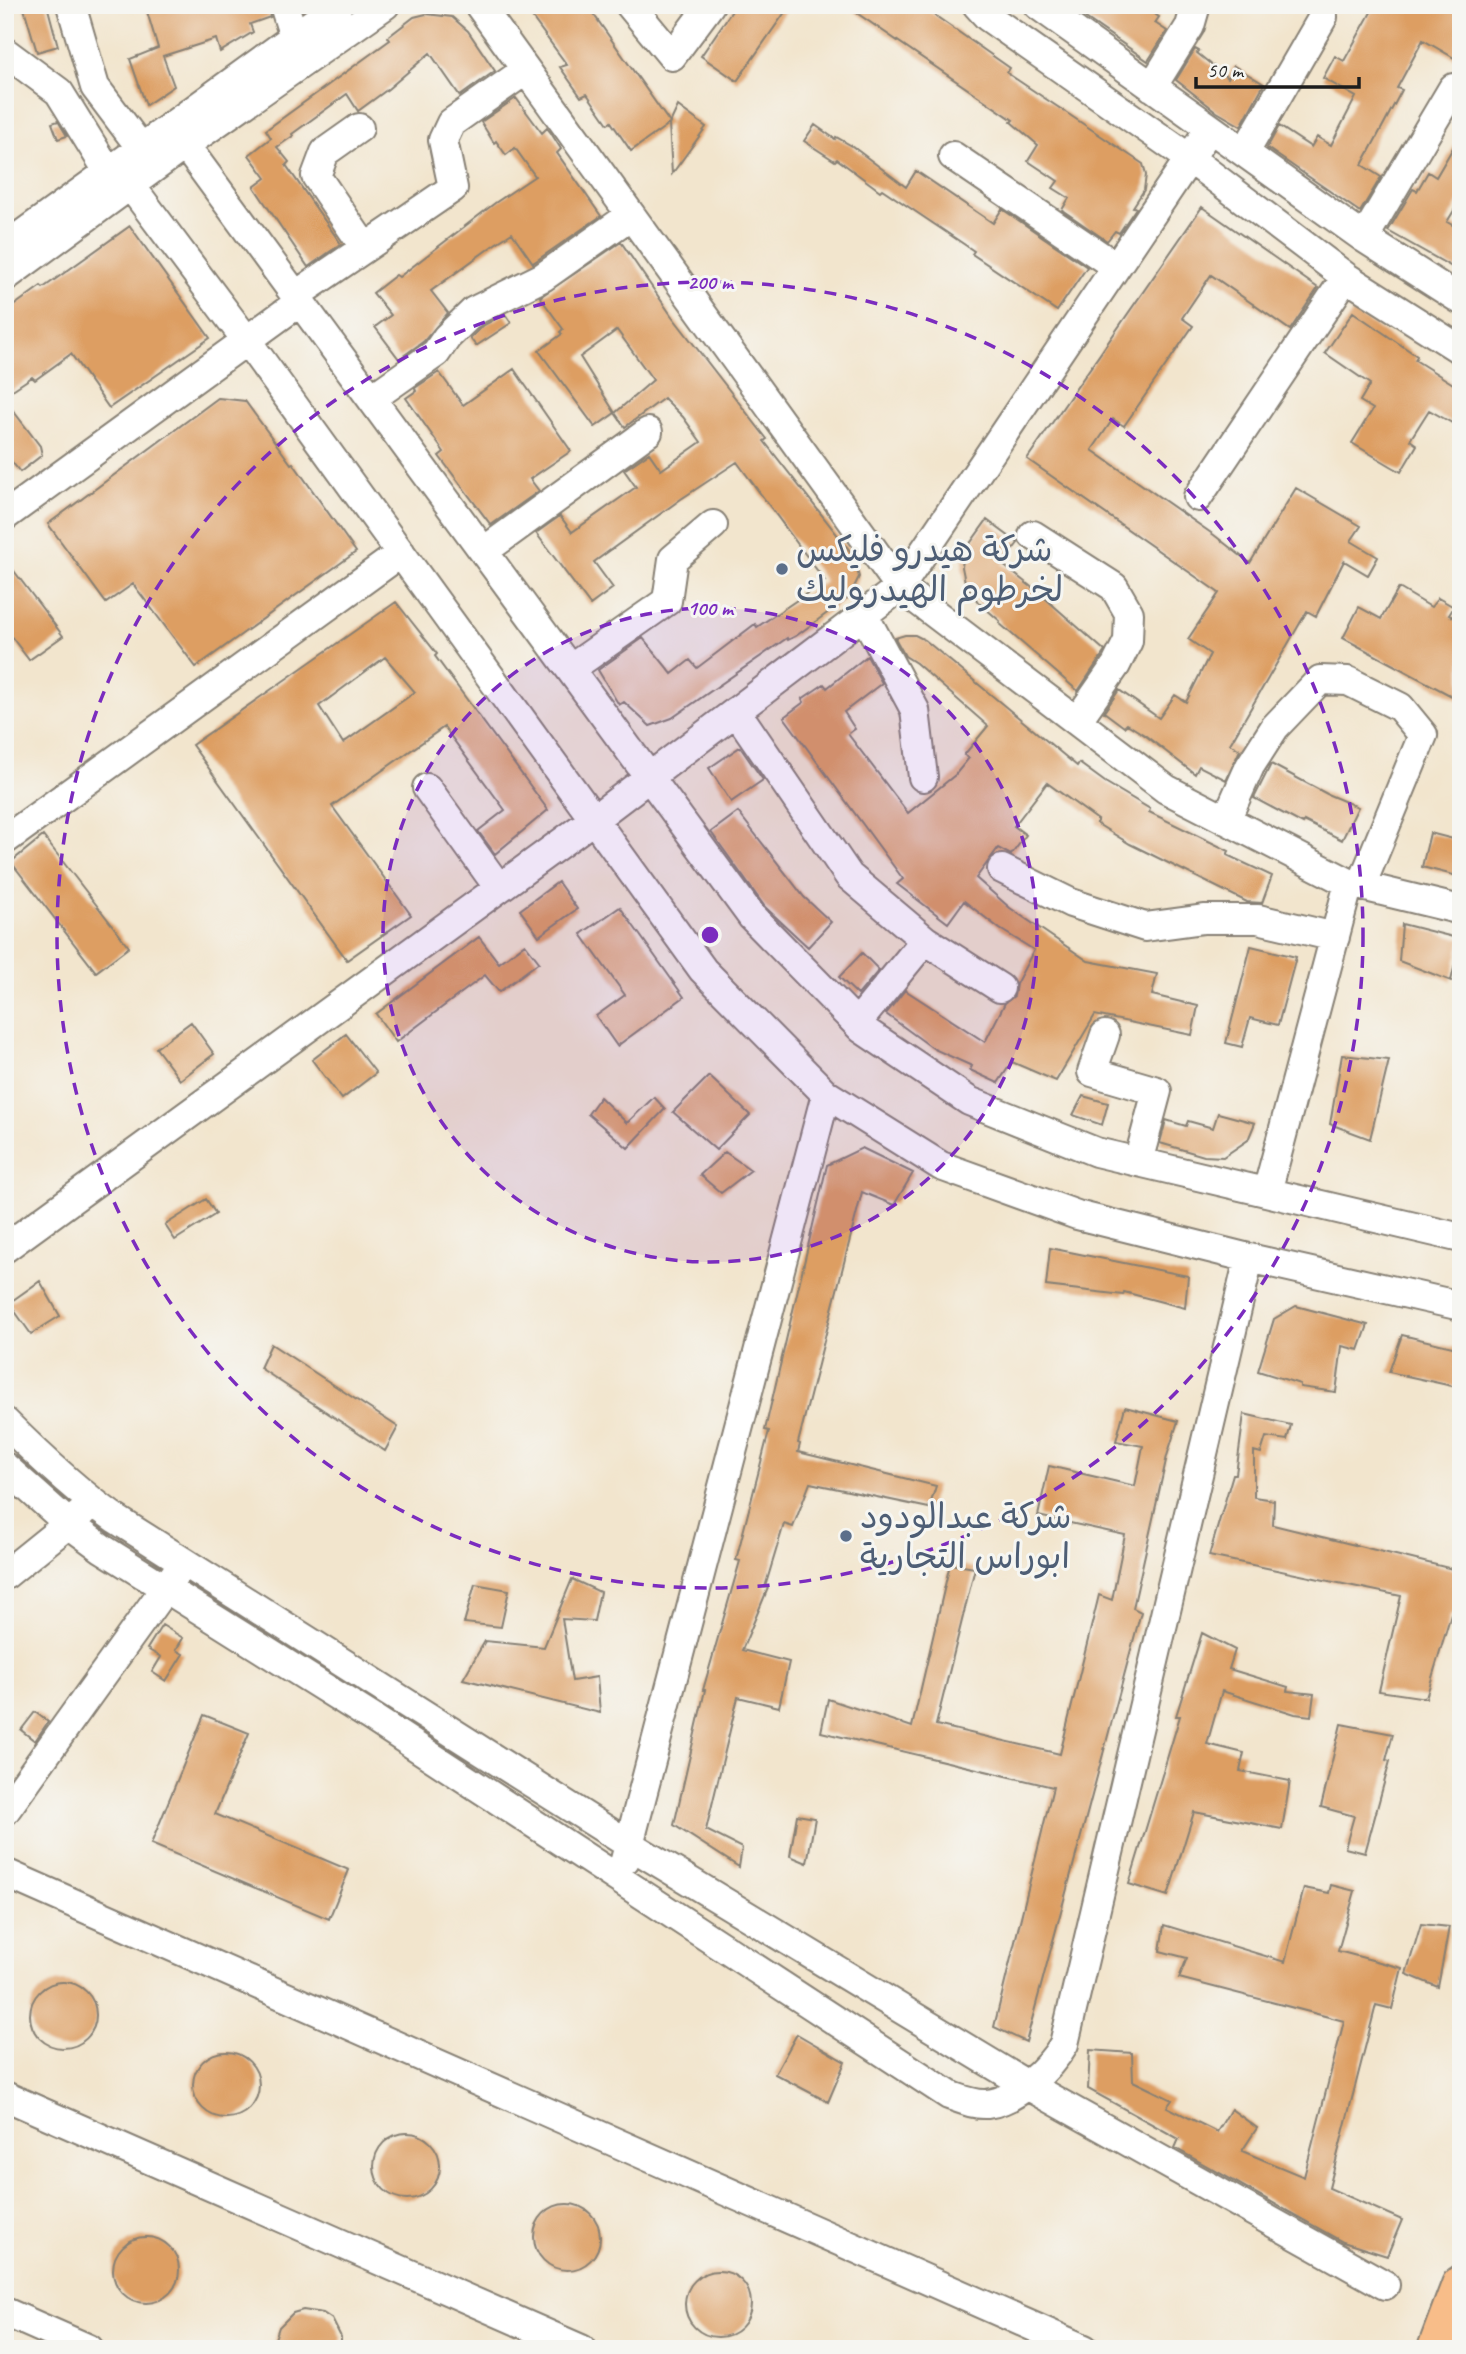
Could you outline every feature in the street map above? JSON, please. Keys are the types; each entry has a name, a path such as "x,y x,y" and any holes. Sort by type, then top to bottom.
{"highway":[{"path":"1437,2349 1461,2285"}],"street":[{"path":"71,5 95,87 141,148"},
{"path":"284,5 294,37"},
{"path":"5,277 118,174 141,148 178,135 294,37 338,5"},
{"path":"5,247 384,5"},
{"path":"479,5 900,587 1166,789 1355,884 1461,910"},
{"path":"630,5 672,56 710,5"},
{"path":"977,5 988,17 1189,158 1346,277 1461,350"},
{"path":"1038,5 1364,238 1461,300"},
{"path":"1152,87 1193,15 1218,5"},
{"path":"1245,152 1323,17"},
{"path":"5,52 59,92 118,174 247,341 703,970 826,1094 941,1166 1077,1216 1461,1306"},
{"path":"5,516 247,341 298,298 365,248 453,188 443,140 451,123 526,70"},
{"path":"1364,238 1453,88"},
{"path":"359,128 325,152 316,176 365,248"},
{"path":"8,1240 594,819 900,587 1210,128"},
{"path":"178,135 752,917 857,1024 969,1101 1096,1152 1461,1238"},
{"path":"953,156 1115,266"},
{"path":"372,398 436,353 447,337 474,311 543,277 631,215"},
{"path":"1198,497 1346,277"},
{"path":"484,551 648,432"},
{"path":"570,669 667,601 673,559 713,525"},
{"path":"1033,535 1114,587 1129,613 1128,641 1116,665 1077,722"},
{"path":"5,840 401,553"},
{"path":"864,615 915,710 923,777"},
{"path":"1226,820 1250,766 1275,727 1320,680 1348,681 1400,707 1423,736 1355,884 1335,936 1267,1192"},
{"path":"736,711 849,876 925,940 1000,988"},
{"path":"427,788 499,888"},
{"path":"1002,869 1071,903 1145,927 1204,919 1258,919 1335,936"},
{"path":"857,1024 925,940"},
{"path":"1105,1035 1092,1072 1157,1091 1138,1161"},
{"path":"619,1878 826,1094"},
{"path":"5,1467 69,1524 166,1589 371,1717 949,2095 971,2103 988,2104 1027,2085 1054,2061 1064,2044 1072,2020 1249,1258"},
{"path":"5,1422 93,1503 630,1844 1027,2085 1385,2285"},
{"path":"5,1575 93,1503"},
{"path":"5,1811 183,1562"},
{"path":"371,1717 387,1691"},
{"path":"5,1873 1084,2349"},
{"path":"5,2096 581,2349"},
{"path":"5,2312 89,2349"}],"building":[{"path":"23,5 47,5 58,46 37,52"},
{"path":"145,5 268,5 270,17 250,24 253,32 220,52 216,39 163,56 174,86 146,105 130,59 158,48"},
{"path":"523,5 587,5 670,123 678,106 706,127 672,174 669,124 631,151 587,94 581,97 560,67 567,65"},
{"path":"736,5 790,5 737,81 701,56"},
{"path":"845,5 920,5 1010,68 1007,73 1143,164 1146,175 1144,190 1133,207 1136,208 1119,233 1115,231 1107,241 1062,210 1069,198 1053,188 1058,181 1028,161 1038,145 1011,122 1013,120"},
{"path":"1067,5 1141,5 1159,17 1155,23 1167,31 1148,61"},
{"path":"1375,5 1453,5 1461,10 1461,62 1423,40 1397,88 1402,90 1362,165 1381,177 1360,212 1267,148 1279,126 1311,147 1317,137 1331,145 1356,97 1323,78 1335,56 1344,61"},
{"path":"426,14 452,17 468,31 495,71 460,96 430,53 358,111 347,94 277,147 289,162 286,165 341,244 308,267 254,187 266,178 249,155 271,138 266,130 390,40 388,37 414,17"},
{"path":"1195,49 1228,78 1234,66 1264,84 1241,126 1217,112 1176,80"},
{"path":"516,98 542,133 547,128 551,133 561,149 557,153 601,216 533,263 512,233 495,244 431,291 448,313 424,341 399,359 375,327 391,315 373,293 396,275 399,277 495,203 535,176 515,148 506,155 496,141 494,143 481,122"},
{"path":"58,121 67,136 58,139 52,123"},
{"path":"815,125 835,139 836,137 852,146 906,187 916,171 993,223 1002,209 1087,267 1057,311 882,189 880,191 837,159 835,161 804,141"},
{"path":"1461,134 1461,199 1447,222 1461,230 1461,272 1388,231 1413,189 1417,191 1428,172 1436,177"},
{"path":"1202,207 1318,288 1290,330 1211,275 1182,318 1193,326 1124,426 1113,419 1092,450 1250,563 1296,488 1361,526 1351,541 1378,557 1368,575 1344,561 1316,616 1307,611 1230,744 1240,750 1226,780 1199,766 1195,774 1146,736 1127,724 1124,727 1104,712 1119,690 1159,718 1175,695 1186,702 1210,654 1188,639 1219,593 1027,459"},
{"path":"130,226 210,338 109,408 71,354 35,380 32,377 5,395 5,312"},
{"path":"621,242 671,315 767,439 764,441 853,555 859,577 849,597 796,636 788,640 787,638 672,718 650,726 624,702 619,705 598,670 643,638 672,674 690,660 697,668 755,624 757,627 825,581 737,462 594,562 613,588 590,605 536,533 560,516 572,532 636,487 624,470 649,453 661,470 701,442 683,417 664,398 625,427 615,413 595,427 539,351 562,334 560,332 563,329 540,297","holes":["617,330 653,380 615,413 580,357"]},
{"path":"1353,312 1417,356 1415,360 1461,389 1461,428 1429,410 1410,440 1417,445 1401,472 1352,443 1373,409 1360,401 1370,384 1325,353"},
{"path":"505,314 511,323 476,346 470,338 484,325"},
{"path":"514,369 571,451 530,479 539,491 491,525 439,456 444,452 406,398 416,391 415,388 439,372 463,405"},
{"path":"218,398 245,401 356,552 196,667 133,584 106,603 48,524"},
{"path":"5,400 40,446 42,455 20,472 5,453"},
{"path":"987,520 1018,543 1002,564 1105,651 1078,691 999,623 1000,621 978,602 965,582 962,567 964,552"},
{"path":"5,559 63,636 29,660 5,628"},
{"path":"1399,588 1431,607 1438,598 1454,607 1449,615 1461,621 1461,701 1343,638 1359,607 1381,619"},
{"path":"396,602 437,654 435,656 548,810 495,854 478,831 505,810 444,727 332,806 411,915 347,960 192,745","holes":["385,657 415,692 343,743 319,706"]},
{"path":"915,635 925,640 1077,766 1079,763 1150,809 1149,812 1229,851 1227,855 1272,876 1262,903 1247,902 1130,844 1096,823 1098,820 1047,783 1014,826 1026,835 1011,855 998,848 976,878 1010,908 1088,961 1157,974 1152,995 1198,1006 1192,1035 1095,1015 1056,1081 1012,1062 998,1083 970,1070 972,1066 934,1049 886,1014 905,990 985,1042 1005,1003 1014,996 1016,984 1034,950 1000,929 964,901 948,923 897,884 903,879 784,717 804,702 802,699 824,684 827,688 867,656 882,683 844,712 855,729 848,734 908,813 955,775 969,758 964,755 988,726 905,656 895,638"},
{"path":"740,747 763,780 731,802 709,768"},
{"path":"1271,764 1358,807 1342,840 1304,821 1303,824 1254,798"},
{"path":"738,812 804,897 831,922 808,947 765,907 711,832"},
{"path":"1430,833 1461,841 1461,877 1422,867"},
{"path":"43,836 129,947 96,972 11,862"},
{"path":"558,882 577,909 539,936 520,910"},
{"path":"620,907 684,997 617,1046 596,1016 625,995 581,934"},
{"path":"1402,924 1461,939 1451,981 1399,961"},
{"path":"479,937 499,963 525,944 539,962 499,992 485,975 396,1042 376,1014"},
{"path":"1251,946 1296,957 1278,1025 1250,1018 1242,1047 1226,1043"},
{"path":"862,953 879,970 858,995 839,977"},
{"path":"191,1022 214,1054 180,1080 156,1048"},
{"path":"346,1034 376,1073 342,1099 312,1060"},
{"path":"1342,1055 1389,1060 1370,1139 1330,1124"},
{"path":"709,1076 750,1115 716,1150 673,1112"},
{"path":"1083,1096 1108,1103 1102,1125 1073,1115"},
{"path":"600,1097 627,1123 654,1097 665,1109 628,1148 588,1114"},
{"path":"1218,1113 1255,1123 1248,1140 1223,1157 1204,1156 1160,1143 1166,1120 1186,1126 1188,1121 1213,1128"},
{"path":"862,1148 913,1173 894,1205 862,1192 798,1443 798,1452 936,1486 929,1508 810,1483 793,1527 784,1524 765,1587 768,1588 742,1650 789,1662 779,1707 738,1697 706,1830 742,1848 739,1867 674,1825 703,1690 740,1561 736,1560 769,1431 765,1430 827,1165"},
{"path":"725,1152 751,1170 721,1193 700,1175"},
{"path":"206,1199 216,1214 175,1240 165,1225"},
{"path":"1050,1248 1188,1276 1185,1308 1124,1292 1123,1295 1046,1286"},
{"path":"40,1281 60,1316 31,1334 9,1303"},
{"path":"1296,1306 1368,1325 1359,1350 1342,1346 1336,1392 1300,1387 1300,1384 1258,1371 1274,1319"},
{"path":"1402,1335 1461,1349 1461,1388 1389,1372"},
{"path":"271,1344 398,1427 385,1451 260,1368"},
{"path":"1125,1407 1178,1421 1167,1456 1133,1608 1141,1612 1026,2042 994,2027 1053,1787 821,1732 828,1699 912,1727 950,1564 975,1568 936,1725 1060,1754 1099,1595 1112,1600 1125,1535 1038,1516 1049,1466 1135,1486 1143,1446 1116,1441"},
{"path":"1244,1414 1291,1425 1287,1440 1266,1437 1261,1453 1254,1451 1254,1497 1274,1500 1273,1525 1461,1571 1461,1616 1451,1614 1426,1698 1379,1691 1401,1596 1209,1556 1233,1474 1236,1474"},
{"path":"572,1579 600,1592 594,1621 562,1619 572,1681 597,1677 600,1713 463,1679 485,1641 544,1647"},
{"path":"475,1584 509,1590 501,1627 464,1623"},
{"path":"162,1625 183,1638 176,1650 183,1654 166,1681 152,1672 161,1657 147,1649"},
{"path":"1202,1633 1235,1650 1229,1669 1288,1687 1287,1691 1314,1694 1311,1716 1295,1714 1222,1691 1207,1744 1244,1753 1240,1771 1290,1781 1282,1829 1194,1812 1168,1896 1129,1884"},
{"path":"35,1712 48,1722 35,1741 21,1730"},
{"path":"204,1715 249,1733 215,1814 349,1870 329,1919 151,1844"},
{"path":"1341,1724 1393,1734 1386,1760 1390,1761 1365,1853 1345,1848 1354,1816 1321,1807"},
{"path":"797,1815 815,1818 807,1863 790,1856"},
{"path":"1331,1885 1355,1891 1338,1951 1402,1968 1392,2009 1376,2005 1329,2188 1402,2220 1387,2256 1343,2242 1175,2148 1179,2139 1088,2089 1090,2050 1132,2053 1133,2081 1172,2100 1167,2107 1217,2132 1231,2109 1257,2128 1242,2151 1304,2177 1344,2021 1179,1978 1187,1958 1160,1951 1164,1925 1285,1962 1304,1888 1329,1893"},
{"path":"1421,1924 1449,1927 1438,1987 1406,1974"},
{"path":"63,1982 76,1985 86,1992 93,2002 96,2015 93,2028 86,2038 76,2045 63,2048 50,2045 40,2038 33,2028 30,2015 33,2002 40,1992 50,1985"},
{"path":"797,2034 845,2062 828,2102 775,2074"},
{"path":"226,2052 239,2055 249,2062 256,2072 259,2085 256,2098 249,2108 239,2115 226,2118 213,2115 203,2108 196,2098 193,2085 196,2072 203,2062 213,2055"},
{"path":"407,2133 420,2136 430,2143 437,2153 440,2166 437,2179 430,2189 420,2196 407,2199 394,2196 384,2189 377,2179 374,2166 377,2153 384,2143 394,2136"},
{"path":"567,2204 580,2207 590,2214 597,2224 600,2237 597,2250 590,2260 580,2267 567,2270 554,2267 544,2260 537,2250 534,2237 537,2224 544,2214 554,2207"},
{"path":"146,2237 159,2240 169,2247 176,2257 179,2270 176,2283 169,2293 159,2300 146,2303 133,2300 123,2293 116,2283 113,2270 116,2257 123,2247 133,2240"},
{"path":"718,2271 731,2274 741,2281 748,2291 751,2304 748,2317 741,2327 731,2334 718,2337 705,2334 695,2327 688,2317 685,2304 688,2291 695,2281 705,2274"},
{"path":"303,2310 323,2313 332,2319 341,2337 341,2349 276,2349 275,2339 279,2327 293,2313"}],"place":[{"name":"شركة هيدرو فليكس لخرطوم الهيدروليك","path":"782,569"},
{"name":"شركة عبدالودود ابوراس التجارية","path":"846,1536"}]}
